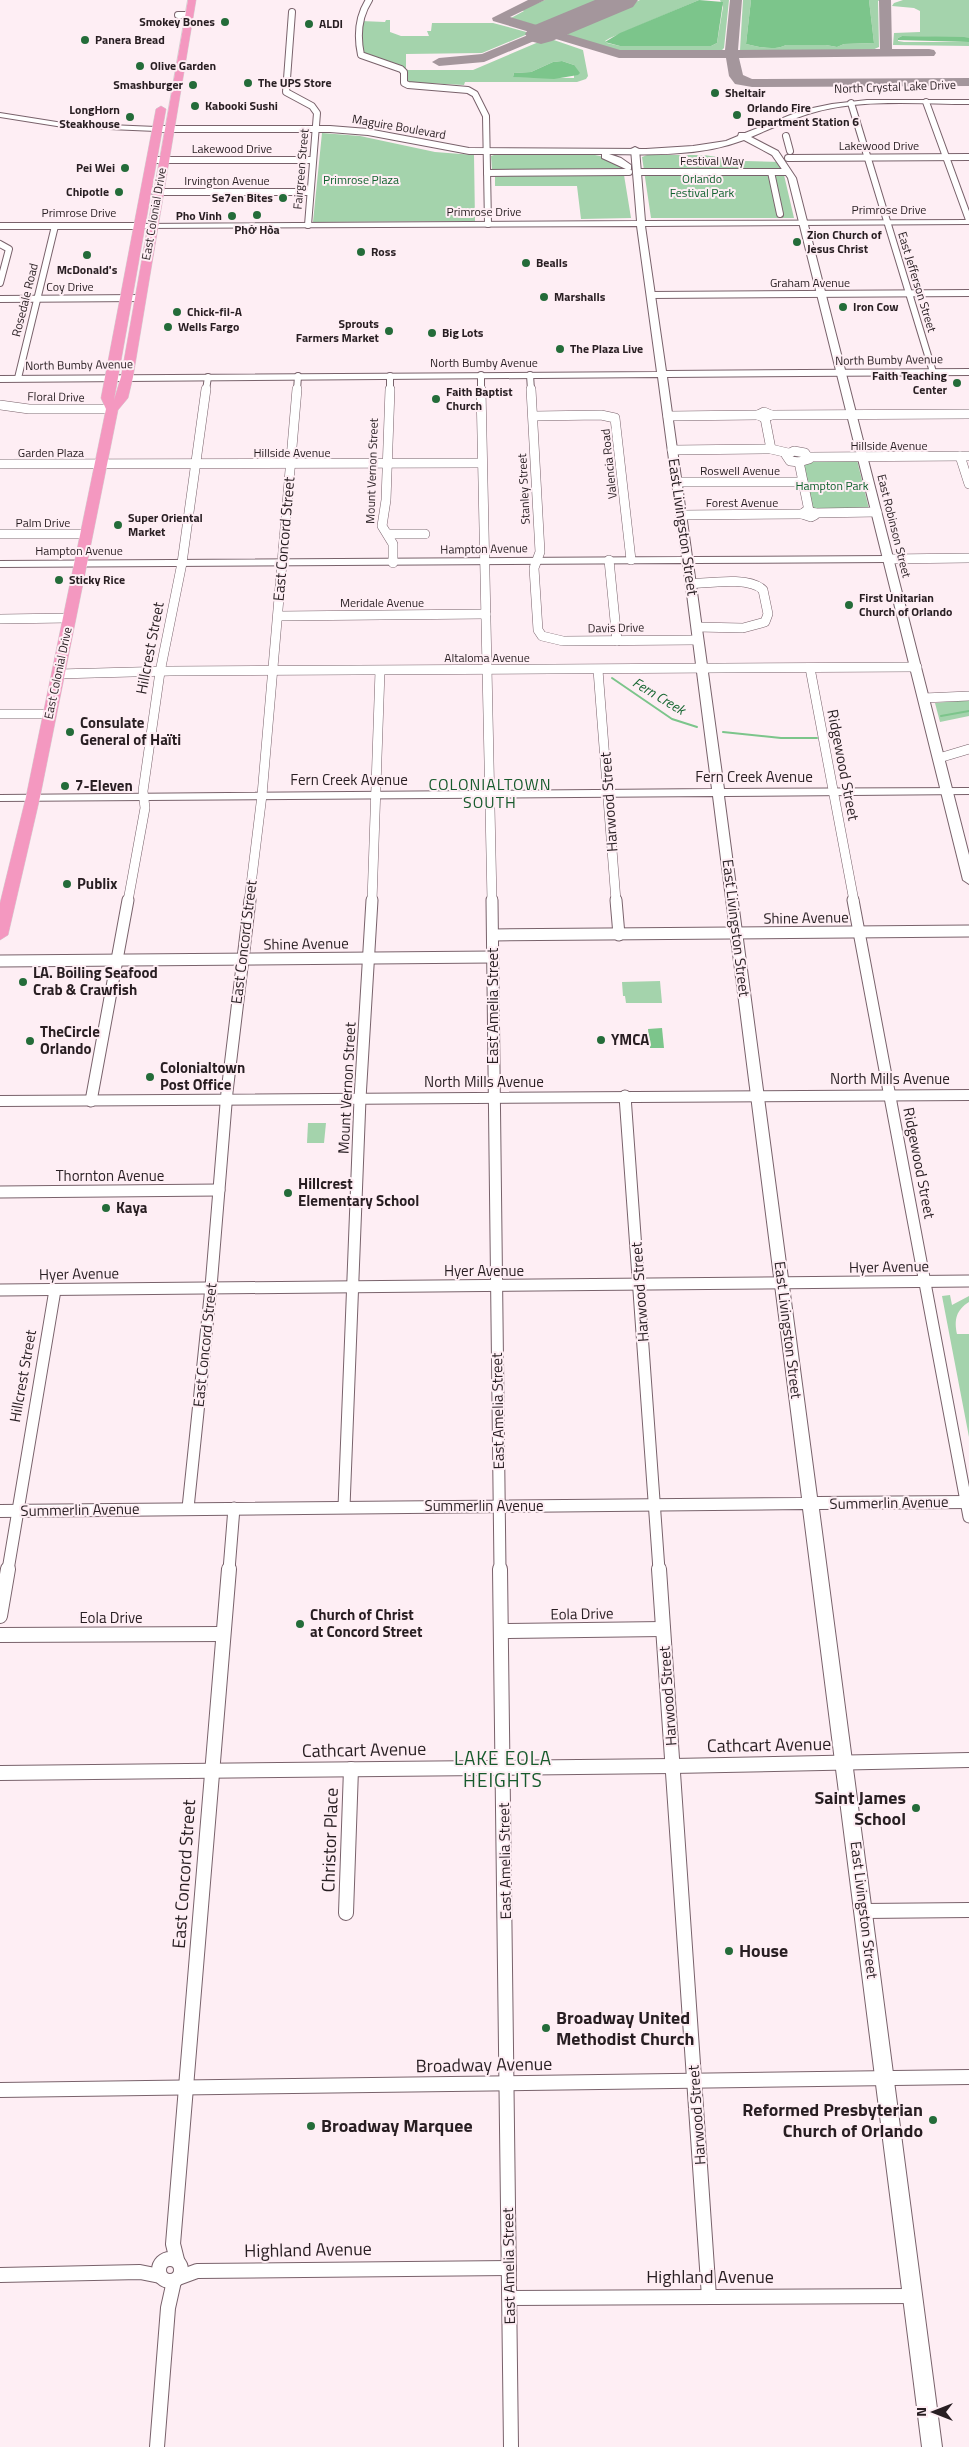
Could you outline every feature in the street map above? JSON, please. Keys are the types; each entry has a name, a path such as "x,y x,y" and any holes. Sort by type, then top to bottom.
{"highway":[{"name":"East Colonial Drive","path":"0,935 33,797 112,409 122,398 127,378 192,0"},
{"path":"176,27 179,11"},
{"path":"172,46 176,48 176,58 181,61"},
{"path":"169,60 176,64 171,87 176,90"},
{"name":"East Colonial Drive","path":"112,409 106,398 163,95"}],"main road":[{"name":"North Crystal Lake Drive","path":"745,134 789,111 826,102 866,98 969,98"},
{"name":"North Crystal Lake Drive","path":"745,134 806,112 851,103 969,102"},
{"name":"Maguire Boulevard","path":"157,127 315,126 371,129 442,144 487,151 584,153 630,151 687,145 745,134"},
{"path":"745,134 789,152"},
{"name":"East Robinson Street","path":"745,134 775,154 784,165 804,223 969,880"},
{"name":"Maguire Boulevard","path":"487,151 630,151"},
{"name":"East Robinson Street","path":"789,152 795,172 789,175"},
{"path":"584,153 612,158 628,170"},
{"name":"North Mills Avenue","path":"0,1101 969,1095"}],"street":[{"path":"369,0 363,8 360,19 360,55 401,69 404,72 404,83 408,85 459,87 475,94 486,116 488,224"},
{"path":"179,11 189,16"},
{"name":"Fairgreen Street","path":"292,12 286,92 312,106 317,113 308,225"},
{"path":"926,102 969,221"},
{"name":"East Jefferson Street","path":"851,103 933,372"},
{"name":"Maguire Boulevard","path":"0,115 39,122 105,128 157,127"},
{"path":"786,136 789,152"},
{"name":"East Livingston Street","path":"630,151 628,170 630,188 640,213"},
{"name":"East Livingston Street","path":"630,151 638,172 641,224 650,295 703,669 932,2447"},
{"name":"Lakewood Drive","path":"789,152 869,157 969,157"},
{"name":"Lakewood Drive","path":"151,160 313,160"},
{"path":"487,173 628,170"},
{"name":"Festival Way","path":"638,172 771,172 789,175"},
{"path":"771,172 780,214"},
{"name":"Irvington Avenue","path":"146,189 158,192 310,192"},
{"name":"Primrose Drive","path":"0,226 969,221"},
{"name":"Rosedale Road","path":"18,378 55,226"},
{"path":"0,244 8,246 9,249 0,283"},
{"name":"Graham Avenue","path":"650,295 969,293"},
{"name":"Coy Drive","path":"0,299 140,298"},
{"name":"North Bumby Avenue","path":"0,378 969,372"},
{"name":"East Amelia Street","path":"481,375 493,935 493,1098 508,2084 510,2447"},
{"name":"Stanley Street","path":"530,375 540,552 534,568 538,630"},
{"name":"East Concord Street","path":"188,1508 211,1287 226,1100 262,796 298,376"},
{"name":"Mount Vernon Street","path":"390,376 386,500 382,526 393,544 393,563"},
{"name":"Hillcrest Street","path":"91,1101 145,808 143,791 160,672 182,563 208,377"},
{"name":"Floral Drive","path":"0,405 37,409 112,409"},
{"path":"668,416 969,414"},
{"name":"Valencia Road","path":"533,416 601,415 615,418 632,560"},
{"path":"765,416 771,449"},
{"path":"672,450 771,449 788,453 787,459 799,462 806,461 809,457"},
{"name":"Hillside Avenue","path":"788,453 800,452 809,457 965,456"},
{"path":"965,456 969,484"},
{"path":"799,462 809,512"},
{"name":"Hillside Avenue","path":"101,465 482,463"},
{"name":"Garden Plaza","path":"0,464 101,465"},
{"name":"Roswell Avenue","path":"677,482 803,482"},
{"name":"Forest Avenue","path":"681,515 877,512"},
{"name":"Palm Drive","path":"0,534 86,536"},
{"path":"388,534 425,534"},
{"name":"Palm Drive","path":"0,538 86,536"},
{"name":"Hampton Avenue","path":"0,564 969,558"},
{"path":"609,560 617,641"},
{"path":"690,584 742,583 760,587 764,590 769,617 760,626 748,628 697,627"},
{"name":"Meridale Avenue","path":"278,616 486,614"},
{"path":"0,619 69,618"},
{"name":"Davis Drive","path":"538,630 542,636 553,640 698,640"},
{"name":"Altaloma Avenue","path":"58,674 272,670 488,671 917,667"},
{"name":"Ridgewood Street","path":"810,668 968,1507"},
{"name":"Harwood Street","path":"598,670 619,935"},
{"name":"Mount Vernon Street","path":"344,1507 360,1099 370,958 380,671"},
{"path":"924,698 969,696"},
{"path":"0,714 49,714"},
{"path":"939,758 969,749"},
{"name":"Fern Creek Avenue","path":"0,798 969,791"},
{"name":"Shine Avenue","path":"493,935 969,931"},
{"name":"Shine Avenue","path":"0,960 493,957"},
{"name":"Harwood Street","path":"625,1096 695,2081 708,2297"},
{"name":"Thornton Avenue","path":"0,1192 220,1190"},
{"name":"Hyer Avenue","path":"0,1290 969,1281"},
{"name":"Hillcrest Street","path":"0,1616 16,1511 55,1290"},
{"name":"Summerlin Avenue","path":"0,1511 811,1504 968,1507"},
{"name":"East Concord Street","path":"157,2447 168,2308 169,2267 188,2088 234,1508"},
{"name":"Eola Drive","path":"501,1631 663,1629"},
{"name":"Eola Drive","path":"0,1635 223,1634"},
{"name":"Cathcart Avenue","path":"0,1773 673,1766 969,1760"},
{"name":"Christor Place","path":"346,1913 351,1769"},
{"path":"864,1911 969,1910"},
{"name":"Broadway Avenue","path":"0,2090 969,2078"},
{"path":"0,2275 140,2272 169,2267"},
{"name":"Highland Avenue","path":"169,2267 197,2271 509,2268"},
{"name":"Highland Avenue","path":"510,2298 912,2296"}],"green space":[{"path":"545,0 605,0 541,27 511,18 524,11 521,10"},
{"path":"640,0 699,0 610,38 605,41 607,43 620,46 711,46 717,43 723,7 720,0 729,0 724,48 721,51 618,52 573,39 567,35 573,29"},
{"path":"743,0 751,0 746,44 771,48 786,45 826,45 837,47 844,44 874,43 869,0 881,0 878,1 879,47 870,51 740,50"},
{"path":"903,0 969,0 969,38 902,36 898,38 898,41 969,42 969,46 893,45 894,33 920,32 920,11 914,8 892,6 894,3"},
{"path":"390,20 390,32 401,36 429,36 427,31 431,31 432,23 493,23 530,33 482,53 406,54 406,69 408,70 473,70 548,38 583,50 588,76 586,79 577,82 465,82 464,85 406,82 405,71 361,54 361,21 385,22","holes":["562,61 574,65 574,78 513,77 514,73 531,72 553,62"]},
{"name":"Primrose Plaza","path":"322,133 360,136 435,152 474,155 475,221 313,222"},
{"path":"497,154 590,154 605,157 625,168 492,170 491,156"},
{"name":"Orlando Festival Park","path":"647,155 704,155 744,161 781,162 794,218 651,218 642,157"},
{"path":"495,175 624,175 631,218 581,219 577,186 495,186"},
{"name":"Hampton Park","path":"857,460 869,509 813,511 803,463 807,461"},
{"path":"969,700 969,716 940,722 935,703"},
{"path":"660,981 662,1003 626,1003 625,996 623,996 622,982"},
{"path":"308,1123 326,1123 324,1143 307,1143"},
{"path":"950,1295 952,1305 969,1296 969,1302 961,1308 956,1324 957,1334 969,1334 969,1437 942,1296"}],"shaded area":[{"path":"699,0 723,2 717,43 711,46 620,46 605,42 620,33"},
{"path":"751,0 869,0 874,43 844,44 837,47 826,45 786,45 771,48 746,44"},
{"path":"902,36 964,37 969,38 969,42 898,40"},
{"path":"562,61 574,65 580,73 554,79 513,77 514,73 531,72 553,62"},
{"path":"662,1028 664,1048 650,1048 648,1029"}],"waterway":[{"name":"Fern Creek","path":"612,678 672,719 697,727"},
{"name":"Fern Creek","path":"941,716 969,711"},
{"name":"Fern Creek","path":"723,732 781,738 817,738"}],"taxiway":[{"path":"539,0 498,18 619,54 732,54"},
{"path":"732,54 731,47 736,0"},
{"path":"885,0 886,49"},
{"path":"439,62 484,58 541,34"},
{"path":"732,54 929,53"},
{"path":"732,54 736,76 740,81 752,83 969,82"}],"runway":[{"path":"541,34 622,0"}],"place":[{"name":"Smokey Bones","path":"225,22"},
{"name":"ALDI","path":"309,24"},
{"name":"Panera Bread","path":"85,40"},
{"name":"Olive Garden","path":"140,66"},
{"name":"The UPS Store","path":"248,83"},
{"name":"Smashburger","path":"193,85"},
{"name":"Sheltair","path":"715,93"},
{"name":"Kabooki Sushi","path":"195,106"},
{"name":"Orlando Fire Department Station 6","path":"737,115"},
{"name":"LongHorn Steakhouse","path":"130,117"},
{"name":"Pei Wei","path":"125,168"},
{"name":"Chipotle","path":"119,192"},
{"name":"Se7en Bites","path":"283,198"},
{"name":"Phở Hòa","path":"257,215"},
{"name":"Pho Vinh","path":"232,216"},
{"name":"Zion Church of Jesus Christ","path":"797,242"},
{"name":"Ross","path":"361,252"},
{"name":"McDonald's","path":"87,255"},
{"name":"Bealls","path":"526,263"},
{"name":"Marshalls","path":"544,297"},
{"name":"Iron Cow","path":"843,307"},
{"name":"Chick-fil-A","path":"177,312"},
{"name":"Wells Fargo","path":"168,327"},
{"name":"Sprouts Farmers Market","path":"389,331"},
{"name":"Big Lots","path":"432,333"},
{"name":"The Plaza Live","path":"560,349"},
{"name":"Faith Teaching Center","path":"957,383"},
{"name":"Faith Baptist Church","path":"436,399"},
{"name":"Super Oriental Market","path":"118,525"},
{"name":"Sticky Rice","path":"59,580"},
{"name":"First Unitarian Church of Orlando","path":"849,605"},
{"name":"Consulate General of Haïti","path":"70,732"},
{"name":"7-Eleven","path":"65,786"},
{"name":"Publix","path":"67,884"},
{"name":"LA. Boiling Seafood Crab & Crawfish","path":"23,982"},
{"name":"YMCA","path":"601,1040"},
{"name":"TheCircle Orlando","path":"30,1041"},
{"name":"Colonialtown Post Office","path":"150,1077"},
{"name":"Hillcrest Elementary School","path":"288,1193"},
{"name":"Kaya","path":"106,1208"},
{"name":"Church of Christ at Concord Street","path":"300,1624"},
{"name":"Saint James School","path":"916,1808"},
{"name":"House","path":"729,1951"},
{"name":"Broadway United Methodist Church","path":"546,2028"},
{"name":"Reformed Presbyterian Church of Orlando","path":"933,2120"},
{"name":"Broadway Marquee","path":"311,2126"}],"district":[{"name":"COLONIALTOWN SOUTH","path":"490,793"},
{"name":"LAKE EOLA HEIGHTS","path":"503,1769"}]}
